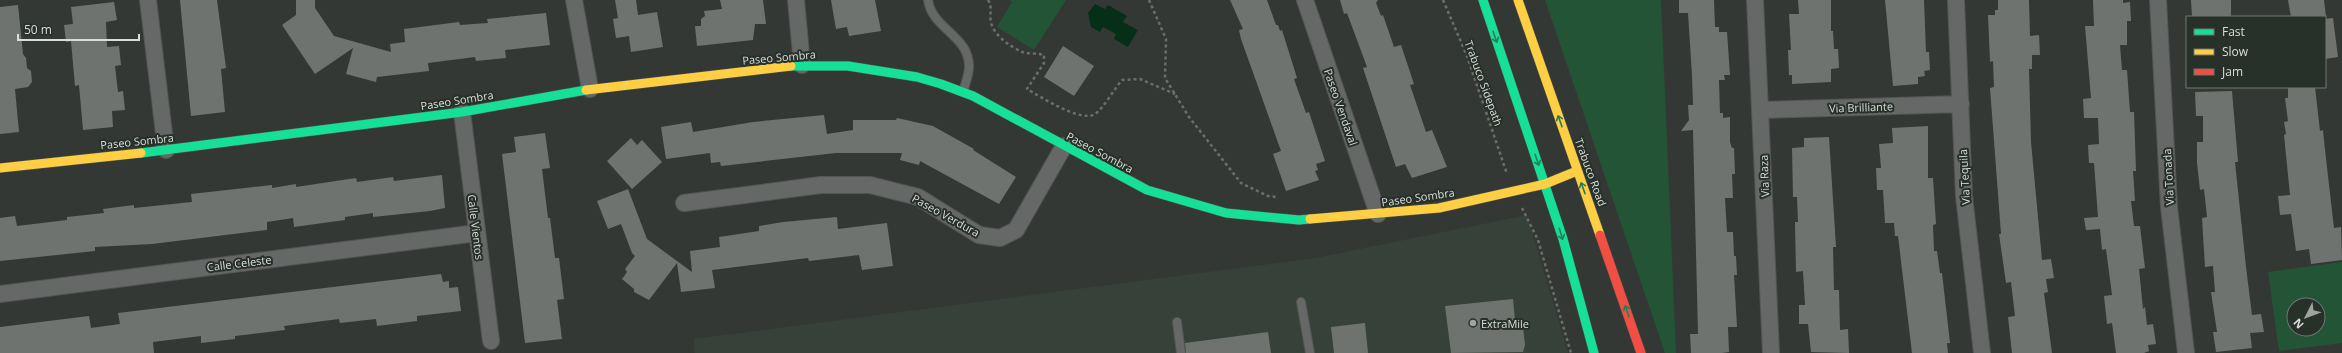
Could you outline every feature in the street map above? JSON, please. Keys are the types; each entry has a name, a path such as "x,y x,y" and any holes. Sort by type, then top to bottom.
{"street":[{"path":"148,0 166,150"},
{"path":"574,0 590,89"},
{"path":"796,0 802,65"},
{"name":"Paseo Vendaval","path":"1305,0 1378,214"},
{"path":"1483,0 1545,184 1594,353"},
{"name":"Trabuco Road","path":"1518,0 1641,353"},
{"name":"Via Raza","path":"1755,0 1771,353"},
{"name":"Via Tequila","path":"1956,0 1964,196 1982,353"},
{"name":"Via Tonada","path":"2158,0 2169,208 2186,353"},
{"name":"Paseo Sombra","path":"0,168 166,150 462,112 590,89 802,65 848,66 893,72 917,77 963,92 1147,190 1226,213 1299,220 1440,208 1545,184 1577,171"},
{"name":"Via Brilliante","path":"1761,110 1961,104"},
{"name":"Calle Vientos","path":"462,112 491,341"},
{"name":"Paseo Verdura","path":"684,203 821,185 870,185 918,197 979,235 1000,238 1016,230 1064,146"},
{"name":"Calle Celeste","path":"0,294 477,233"}],"lane":[{"path":"928,0 929,8 937,20 963,44 968,55 969,68 963,92"},
{"path":"1301,302 1310,353"},
{"path":"1177,322 1181,353"}],"path":[{"path":"988,0 991,10 992,26 1001,38 1023,52 1044,55 1044,64 1027,89 1071,112 1086,117 1096,114 1122,80 1140,79 1175,95"},
{"path":"1148,0 1166,39 1165,78 1175,95 1190,117 1241,183 1268,196 1280,198"},
{"name":"Trabuco Sidepath","path":"1443,0 1467,56 1507,172"},
{"path":"1525,217 1538,240 1571,353"}],"shaded area":[{"path":"1009,0 1066,0 1034,50 997,27 1012,2"},
{"path":"1545,0 1661,0 1676,353 1665,353"},
{"path":"1095,4 1105,9 1108,5 1127,16 1123,22 1138,30 1128,47 1114,39 1116,34 1103,27 1100,32 1091,27 1088,13"},
{"path":"1527,215 1568,353 695,353 694,339 1316,258"},
{"path":"2342,262 2342,343 2279,351 2268,272"}],"building":[{"path":"180,0 217,0 226,68 221,69 225,112 191,116"},
{"path":"296,0 315,0 315,8 334,36 391,52 390,44 405,42 404,29 459,22 460,25 488,23 487,19 546,13 550,45 505,50 506,58 476,61 475,57 428,63 429,71 377,77 376,82 346,74 353,48 315,74 282,25 296,15"},
{"path":"615,0 636,0 638,15 657,12 663,47 631,52 629,36 616,38 613,19 618,18"},
{"path":"720,0 763,0 766,24 755,24 753,40 697,46 695,26 701,26 701,19 705,16 704,11 722,9"},
{"path":"831,0 875,0 881,31 849,36 847,27 836,29"},
{"path":"1230,0 1267,0 1276,25 1278,25 1280,31 1282,30 1297,78 1294,79 1306,113 1309,112 1325,161 1316,164 1318,170 1315,171 1319,180 1286,191 1273,154 1281,151 1241,39 1239,30 1243,29"},
{"path":"1340,0 1378,0 1376,3 1381,16 1383,15 1394,47 1401,45 1414,84 1410,85 1426,132 1432,130 1447,167 1412,178 1405,164 1396,167 1363,68 1367,67 1347,13 1344,14"},
{"path":"1679,0 1714,0 1715,27 1719,27 1719,32 1727,32 1730,75 1724,75 1725,80 1719,80 1720,113 1723,113 1723,118 1730,117 1730,142 1732,148 1734,148 1735,174 1732,174 1733,198 1725,198 1727,232 1733,232 1734,256 1736,256 1737,275 1734,275 1737,327 1728,327 1729,352 1722,353 1691,353 1690,334 1698,334 1693,130 1681,131 1689,120 1688,105 1693,105 1692,75 1688,13 1679,13"},
{"path":"1798,0 1831,0 1831,31 1833,31 1834,49 1838,49 1839,68 1831,69 1831,82 1792,84 1792,75 1789,75 1788,50 1791,50 1789,14 1799,14"},
{"path":"1885,0 1924,0 1926,52 1929,52 1930,70 1924,71 1925,76 1918,77 1918,84 1893,86"},
{"path":"1998,0 2029,0 2030,36 2039,35 2040,55 2032,55 2032,69 2029,69 2031,142 2042,260 2051,259 2054,278 2046,279 2048,292 2044,293 2052,353 2012,353 2008,317 2015,316 2011,282 2006,283 1999,234 2001,234 1990,88 1994,87 1993,61 1990,62 1988,15 1995,15 1995,10 1998,10"},
{"path":"2093,0 2123,0 2123,3 2130,2 2131,21 2127,21 2127,45 2120,45 2122,70 2127,70 2130,112 2134,112 2136,171 2133,171 2135,201 2131,201 2134,226 2140,226 2145,268 2139,269 2143,309 2145,307 2147,325 2153,324 2156,344 2148,345 2149,351 2144,353 2116,353 2112,323 2107,324 2104,296 2112,295 2106,249 2102,250 2100,229 2086,230 2084,218 2098,217 2094,163 2089,163 2088,145 2099,144 2098,118 2084,118 2083,99 2091,98 2085,26 2094,26"},
{"path":"2191,0 2231,0 2230,16 2192,16"},
{"path":"2288,0 2324,0 2326,16 2291,16"},
{"path":"114,2 117,20 106,22 107,47 119,46 121,65 115,66 118,92 123,91 125,110 112,111 113,127 83,130 79,85 75,86 71,41 66,42 64,25 73,24 71,7"},
{"path":"18,5 23,54 26,58 27,68 31,71 32,82 28,87 15,89 19,132 0,134 0,7"},
{"path":"2333,18 2338,57 2326,59 2326,19"},
{"path":"1063,46 1094,66 1074,96 1044,77"},
{"path":"2288,88 2315,88 2320,131 2323,130 2334,228 2341,227 2342,260 2311,264 2309,249 2296,251 2291,214 2280,215 2278,196 2290,195 2284,135 2286,134 2284,122 2288,121 2285,98 2288,98"},
{"path":"2232,91 2238,162 2235,162 2252,315 2261,314 2264,332 2250,333 2252,348 2216,352 2213,332 2217,332 2211,292 2215,292 2213,266 2205,267 2202,218 2207,217 2204,189 2200,190 2197,163 2197,142 2203,142 2203,116 2196,116 2195,92"},
{"path":"824,115 827,134 853,130 853,120 896,120 897,118 933,126 974,149 973,150 1016,177 999,204 920,161 919,165 900,160 902,153 836,153 721,166 720,162 711,163 710,153 666,159 661,127 691,122 693,132 753,122"},
{"path":"1928,126 1928,178 1933,178 1936,224 1933,225 1934,251 1937,251 1940,273 1942,273 1950,343 1947,343 1948,353 1912,353 1898,236 1895,236 1894,223 1885,223 1883,190 1877,190 1876,168 1881,168 1879,144 1893,143 1892,128"},
{"path":"545,133 550,168 542,169 548,218 550,218 555,258 559,258 564,299 557,300 562,339 525,343 502,154 516,152 514,137"},
{"path":"1829,137 1836,247 1833,247 1834,290 1839,290 1840,330 1848,329 1849,353 1811,352 1808,324 1799,324 1799,305 1805,305 1803,271 1796,272 1795,222 1798,222 1797,197 1793,197 1792,148 1804,147 1804,138"},
{"path":"631,138 637,145 642,140 662,162 632,189 607,161"},
{"path":"442,175 445,208 430,211 373,217 373,213 345,217 345,220 294,227 293,218 267,222 267,230 152,244 95,247 95,251 0,261 0,218 15,216 17,226 67,220 67,217 104,213 103,209 134,205 134,208 192,202 191,194 272,185 272,188 296,184 296,187 356,178 357,182 393,177 394,181"},
{"path":"628,189 647,239 692,272 690,251 720,247 719,237 759,231 759,226 783,222 837,217 838,229 887,223 893,266 862,270 859,255 809,261 808,258 712,270 715,288 681,292 677,263 649,300 634,292 634,289 622,279 627,272 625,269 635,256 632,253 621,224 608,229 597,201"},
{"path":"441,274 443,282 449,281 449,288 458,287 461,311 417,316 417,321 377,326 376,319 340,323 339,319 284,326 285,330 235,336 235,339 201,343 201,336 153,342 154,353 0,353 0,327 89,316 91,328 120,324 118,313"},
{"path":"1513,299 1515,321 1520,320 1520,327 1523,327 1525,345 1523,352 1451,353 1445,306"},
{"path":"1365,323 1368,353 1334,353 1331,327"},
{"path":"1268,332 1271,353 1186,353 1185,343"}],"traffic: fast":[{"path":"1483,0 1563,239 1594,353"},
{"path":"791,66 848,66 917,77 941,84 973,96 1147,190 1226,213 1299,220 1310,219"},
{"path":"141,153 462,112 586,90"}],"traffic: slow":[{"path":"1518,0 1600,235"},
{"path":"586,90 791,66"},
{"path":"0,168 141,153"},
{"path":"1310,219 1439,208 1545,184 1577,171"}],"traffic: jam":[{"path":"1600,235 1641,353"}],"place":[{"name":"ExtraMile","path":"1473,323"}]}
